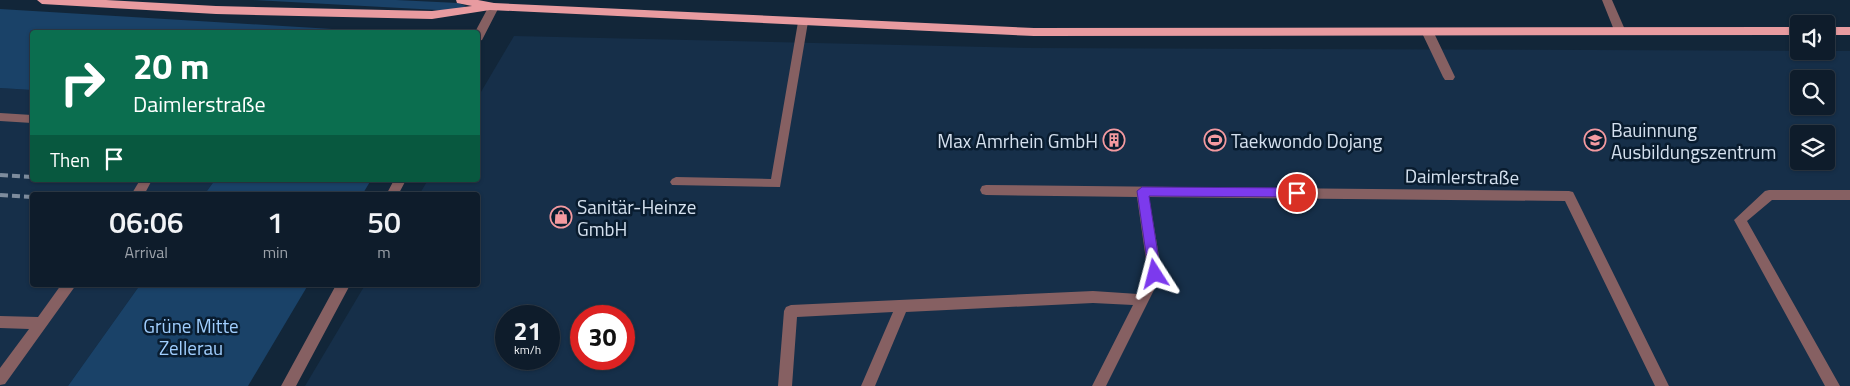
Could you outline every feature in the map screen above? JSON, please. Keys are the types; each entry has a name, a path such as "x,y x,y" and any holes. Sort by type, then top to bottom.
{"main road":[{"path":"42,0 216,10 432,15 494,7"},
{"path":"461,0 494,7 1034,32 1790,31"},
{"path":"1835,31 1850,31"}],"street":[{"path":"1607,0 1620,32"},
{"path":"480,33 494,7"},
{"path":"676,182 776,184 803,22"},
{"path":"1428,33 1449,77"},
{"path":"0,117 30,119"},
{"name":"Daimlerstraße","path":"986,190 1569,196 1662,386"},
{"path":"1099,386 1155,274 1142,191"},
{"path":"1833,386 1740,220 1768,195 1850,195"},
{"path":"0,379 39,323 67,287"},
{"path":"288,386 342,287"},
{"path":"785,386 791,312 1093,298 1142,300"},
{"path":"868,386 902,306"},
{"path":"0,322 39,323"}],"shaded area":[{"path":"514,36 1030,48 1790,51 1790,60 1835,60 1835,51 1850,51 1850,386 305,386 364,287 480,287 480,192 421,192 427,182 480,182 480,94"},
{"path":"0,88 30,90 30,182 214,182 206,192 30,192 30,287 139,287 68,386 0,386"}],"green space":[{"path":"253,0 396,0 458,3 466,6 456,11"},
{"path":"0,9 349,30 30,30 30,90 0,88"},
{"path":"214,182 370,182 364,192 206,192"},
{"name":"Grüne Mitte Zellerau","path":"139,287 307,287 248,386 68,386"}],"railway":[{"path":"0,175 30,177"},
{"path":"0,195 30,197"}],"place":[{"name":"Max Amrhein GmbH","path":"1114,140"},
{"name":"Taekwondo Dojang","path":"1215,140"},
{"name":"Bauinnung Ausbildungszentrum","path":"1595,140"},
{"name":"Sanitär-Heinze GmbH","path":"561,217"}],"route":[{"path":"1155,274 1142,191 1297,193"}]}
